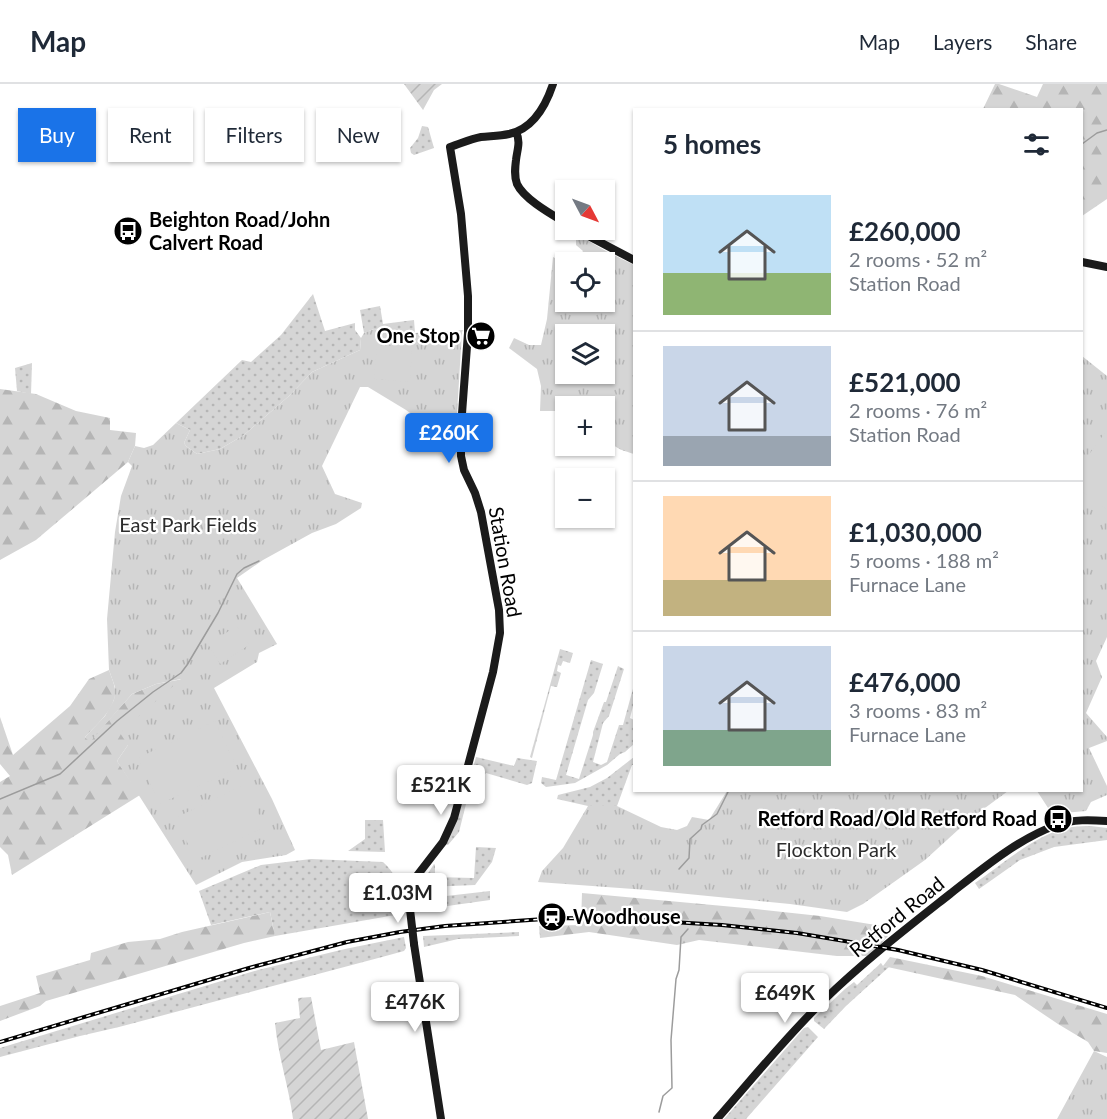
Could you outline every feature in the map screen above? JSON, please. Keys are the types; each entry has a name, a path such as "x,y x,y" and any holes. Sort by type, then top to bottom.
{"main road":[{"path":"553,84 547,102 538,114 516,132 519,145 514,172 518,186 531,200 555,215"},
{"name":"Station Road","path":"441,1119 409,901 415,878 442,842 454,818 493,672 501,625 481,512 464,470 461,456 468,296 461,214 450,147 474,139 516,132"},
{"path":"596,240 633,259"},
{"path":"1083,262 1107,267"},
{"name":"Retford Road","path":"717,1119 825,999 886,946 970,879 1011,849 1044,830 1066,822 1107,821"}],"green space":[{"path":"404,84 442,84 434,90 423,110"},
{"path":"995,84 1037,97 1043,84 1107,84 1107,199 1083,215 1083,108 983,108"},
{"path":"422,126 428,127 434,148 414,155 410,148 418,138"},
{"path":"576,240 587,240 608,252 582,252 576,245"},
{"path":"615,256 633,264 633,454 615,446 615,396 555,396 555,411 540,411 541,386 537,369 509,348 514,338 529,345 541,345 547,319 553,257 555,258 555,312 615,312"},
{"path":"313,294 325,331 355,323 355,330 361,338 360,350 312,372 289,396 244,435 220,449 197,454 186,446 184,443 190,430 176,423 242,360 251,362 281,335"},
{"path":"380,306 383,324 414,320 415,333 463,330 422,338 374,329 364,333 360,310"},
{"name":"East Park Fields","path":"374,329 422,338 462,332 456,430 442,432 433,430 368,387 360,387 322,466 335,494 362,503 361,508 336,524 312,533 263,560 237,578 277,644 259,653 257,662 214,688 272,799 295,850 286,855 242,862 196,885 117,761 128,745 120,733 181,679 156,684 132,694 90,742 85,737 105,716 114,700 115,687 109,670 107,619 115,532 121,496 132,466 128,462 135,446 144,448 153,445 176,423 190,430 184,443 197,454 220,449 244,435 289,396 312,372 360,350 364,333"},
{"path":"377,345 412,347 410,382 374,379"},
{"path":"1083,357 1107,376 1107,637 1096,661 1102,677 1086,713 1107,737 1107,741 1089,748 1107,786 1107,795 1091,802 1086,811 1052,814 1038,792 1083,792"},
{"path":"32,363 31,394 17,391 15,368"},
{"path":"0,389 36,394 76,411 110,418 110,430 136,433 135,446 128,462 36,540 0,560"},
{"path":"1107,430 1107,510 1083,492 1083,463"},
{"path":"237,626 249,645 220,664 208,644"},
{"path":"560,649 573,653 570,663 563,661 561,666 558,665 557,671 561,673 557,687 551,686 532,758 530,757"},
{"path":"591,660 603,664 594,693 588,700 566,775 579,779 593,732 618,666 624,669 609,716 603,723 593,762 601,765 607,762 619,725 623,725 633,689 630,718 633,720 633,745 607,765 575,783 546,787 541,783 542,777 556,780"},
{"path":"109,670 115,687 115,696 110,709 85,737 90,741 132,694 156,684 183,679 117,761 140,795 12,875 8,855 0,847 0,782 10,776 0,764 0,717 13,755 70,706 89,679"},
{"path":"215,721 237,768 160,804 138,758"},
{"path":"476,757 514,766 517,758 537,761 532,783 527,785 486,773 467,800 459,832 448,845 445,844 473,768"},
{"path":"633,758 633,765 617,806 588,806 557,799 558,795 590,787 607,778"},
{"path":"244,785 265,827 196,860 175,818"},
{"name":"Flockton Park","path":"726,792 1007,792 970,819 925,860 863,904 847,912 647,890 538,882 542,871 563,848 588,806 617,806 661,827 677,830 687,826 692,817 709,820"},
{"path":"365,820 383,820 385,852 348,851 365,839"},
{"path":"1072,827 1107,828 1107,840 1054,847 1020,860 979,889 975,883 1046,835"},
{"path":"476,847 496,848 492,862 475,885 426,887 421,884 434,864 435,877 474,878"},
{"path":"311,859 383,862 399,886 402,900 401,914 275,936 270,912 211,925 199,891 261,865"},
{"path":"490,891 490,900 419,910 418,900 420,899"},
{"path":"582,893 820,916 882,926 888,936 869,956 837,956 699,940 677,945 589,932 540,938 539,926 581,925"},
{"path":"270,912 275,936 46,1001 40,1006 0,1021 0,1006 40,993 36,976 90,960 91,953 128,942 160,939"},
{"path":"519,932 519,936 458,939 424,947 423,936"},
{"path":"404,937 406,948 404,951 0,1057 0,1048 258,970"},
{"path":"890,957 982,976 1107,1014 1107,1053 1094,1051 1088,1042 1015,995 883,966"},
{"path":"881,963 889,967 824,1029 814,1021 814,1018 845,989 854,982 857,985"},
{"path":"311,997 321,1050 354,1042 368,1119 293,1119 275,1023 300,1018 298,998"},
{"path":"808,1027 818,1037 746,1119 724,1119 804,1028"},
{"path":"1094,1051 1107,1057 1107,1119 1057,1119"}],"waterway":[{"path":"1083,143 1097,133 1107,130"},
{"path":"0,799 60,774 117,721 181,673 218,613 237,574 259,561"},
{"path":"679,869 689,858 690,839 701,829 702,825 717,814 728,792"},
{"path":"659,1112 663,1096 672,1088 671,1040 676,979 679,970 681,937 688,929"}],"railway":[{"path":"0,1042 249,968 347,942 445,926 559,918 722,925 797,933 898,950 982,970 1107,1008"}],"place":[{"name":"Beighton Road/John Calvert Road","path":"128,231"},
{"name":"One Stop","path":"481,336"},
{"name":"Retford Road/Old Retford Road","path":"1058,819"},
{"name":"Woodhouse","path":"552,917"}]}
